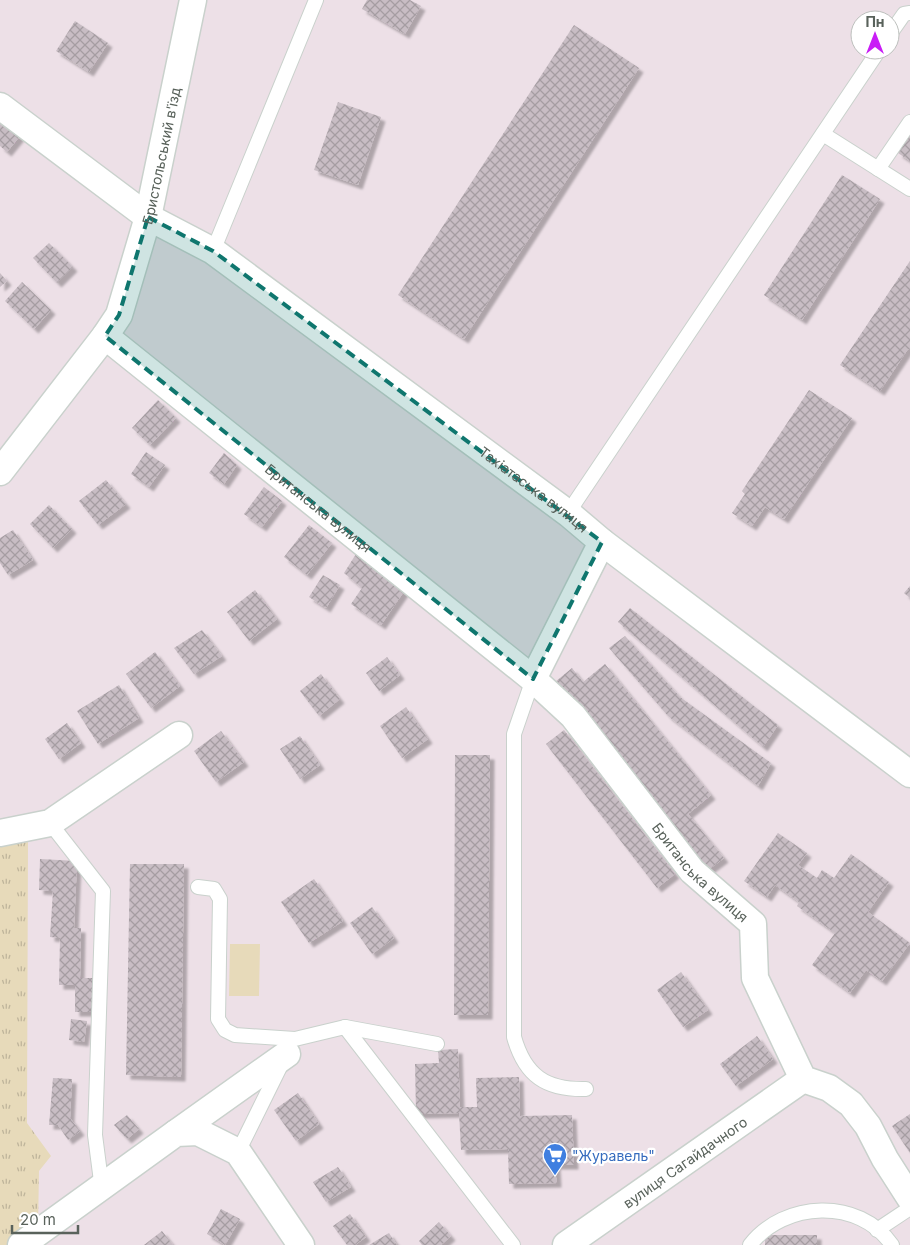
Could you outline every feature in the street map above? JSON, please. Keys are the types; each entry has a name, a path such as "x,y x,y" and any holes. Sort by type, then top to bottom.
{"street":[{"name":"Бристольський в'їзд","path":"0,106 148,217 193,0"},
{"name":"Тахіатаська вулиця","path":"148,217 213,250 569,514 602,542 910,774"},
{"path":"0,472 105,336 119,315 148,217"},
{"name":"Британська вулиця","path":"105,336 533,679 573,716 692,871 753,924 755,978 803,1079"},
{"path":"533,679 602,542"},
{"path":"0,833 50,824 178,736"},
{"path":"21,1245 102,1189 291,1046"},
{"path":"803,1079 829,1088 851,1104 868,1126 885,1159 910,1198"},
{"name":"вулиця Сагайдачного","path":"566,1245 803,1079"},
{"path":"176,1133 198,1132 238,1152 301,1245"}],"lane":[{"path":"213,250 316,0"},
{"path":"900,20 904,14 910,13"},
{"path":"569,514 581,492 872,60"},
{"path":"878,169 910,122"},
{"path":"823,134 910,189"},
{"path":"533,679 514,734 514,1037 520,1056 531,1072 539,1078 547,1083 566,1089 586,1089"},
{"path":"50,824 103,891 95,1135 102,1189"},
{"path":"198,887 214,889 220,899 218,1019 225,1030 234,1035 291,1046 345,1028 437,1044"},
{"path":"345,1028 513,1245"},
{"path":"238,1152 291,1046"},
{"path":"877,1230 910,1208"},
{"path":"750,1245 764,1231 778,1221 794,1214 812,1210 846,1213 877,1230 892,1245"}],"highlighted area":[{"path":"148,217 213,251 602,542 533,679 105,336 119,315"}],"green space":[{"path":"28,842 27,1123 51,1156 39,1171 38,1228 16,1245 0,1245 0,844"},
{"path":"230,944 260,944 259,996 229,996"}],"building":[{"path":"367,0 410,0 421,6 405,34 362,9"},
{"path":"75,21 108,43 89,72 56,51"},
{"path":"574,25 639,68 464,339 398,295"},
{"path":"338,102 381,117 358,185 314,170"},
{"path":"0,119 20,136 7,152 0,146"},
{"path":"910,135 910,161 898,153"},
{"path":"842,175 880,199 802,320 764,295"},
{"path":"49,243 73,267 57,283 33,258"},
{"path":"910,261 910,350 908,349 880,391 840,365"},
{"path":"0,273 7,281 0,287"},
{"path":"22,282 51,310 34,329 5,301"},
{"path":"809,390 852,418 784,519 765,507 752,526 732,513 745,494 742,491"},
{"path":"158,400 176,418 150,445 132,428"},
{"path":"146,452 165,465 149,487 131,474"},
{"path":"224,453 237,465 224,484 209,473"},
{"path":"106,480 126,504 98,525 79,501"},
{"path":"264,487 282,501 262,527 244,514"},
{"path":"49,505 72,529 53,548 30,524"},
{"path":"309,525 332,543 307,575 284,557"},
{"path":"13,530 33,560 8,575 0,563 0,538"},
{"path":"356,554 405,590 381,625 351,604 362,588 344,573"},
{"path":"323,575 340,585 326,608 309,597"},
{"path":"910,586 910,598 904,593"},
{"path":"255,590 277,619 249,641 227,612"},
{"path":"630,608 778,725 763,747 618,622"},
{"path":"202,630 222,656 194,674 174,648"},
{"path":"625,636 680,697 771,763 758,786 668,716 609,648"},
{"path":"155,652 180,686 151,708 126,674"},
{"path":"387,657 400,675 379,691 366,673"},
{"path":"605,664 711,795 688,814 724,858 708,870 555,682 572,668 583,682"},
{"path":"321,674 340,699 319,716 300,691"},
{"path":"119,685 139,718 98,744 77,711"},
{"path":"406,707 428,739 402,758 380,726"},
{"path":"67,723 81,743 59,759 45,739"},
{"path":"564,730 675,874 657,888 546,744"},
{"path":"221,731 244,762 216,782 194,751"},
{"path":"300,736 320,765 300,779 280,749"},
{"path":"455,755 490,755 488,1015 454,1015"},
{"path":"778,833 807,853 798,865 817,878 822,870 834,878 851,854 889,882 868,912 910,943 882,981 866,970 850,993 812,965 835,933 797,906 799,902 775,885 767,897 744,881"},
{"path":"40,859 77,861 74,928 81,928 80,978 93,978 93,1012 75,1012 75,985 59,985 60,938 50,937 53,891 39,890"},
{"path":"130,864 184,864 181,1077 126,1075"},
{"path":"314,879 343,921 309,943 281,902"},
{"path":"372,907 394,938 372,954 350,923"},
{"path":"681,972 708,1010 683,1027 657,990"},
{"path":"71,1019 87,1021 84,1042 69,1040"},
{"path":"757,1036 773,1059 736,1086 720,1064"},
{"path":"458,1049 460,1107 477,1107 476,1078 519,1077 520,1116 572,1115 574,1165 556,1165 557,1183 509,1184 508,1149 461,1150 459,1113 416,1114 415,1064 439,1063 438,1050"},
{"path":"53,1078 72,1079 70,1118 80,1131 68,1140 58,1125 49,1125"},
{"path":"298,1093 319,1124 296,1141 274,1110"},
{"path":"910,1114 910,1153 892,1126"},
{"path":"127,1115 139,1129 127,1139 114,1125"},
{"path":"338,1167 351,1187 326,1202 313,1182"},
{"path":"221,1209 240,1219 225,1245 207,1234"},
{"path":"350,1214 366,1237 355,1245 347,1245 333,1226"},
{"path":"439,1222 451,1236 441,1245 422,1245 419,1241"},
{"path":"162,1231 173,1245 144,1245"},
{"path":"389,1233 397,1245 369,1245"},
{"path":"765,1235 817,1235 817,1245 765,1245"}],"place":[{"name":"\"Журавель\"","path":"555,1176"}]}
